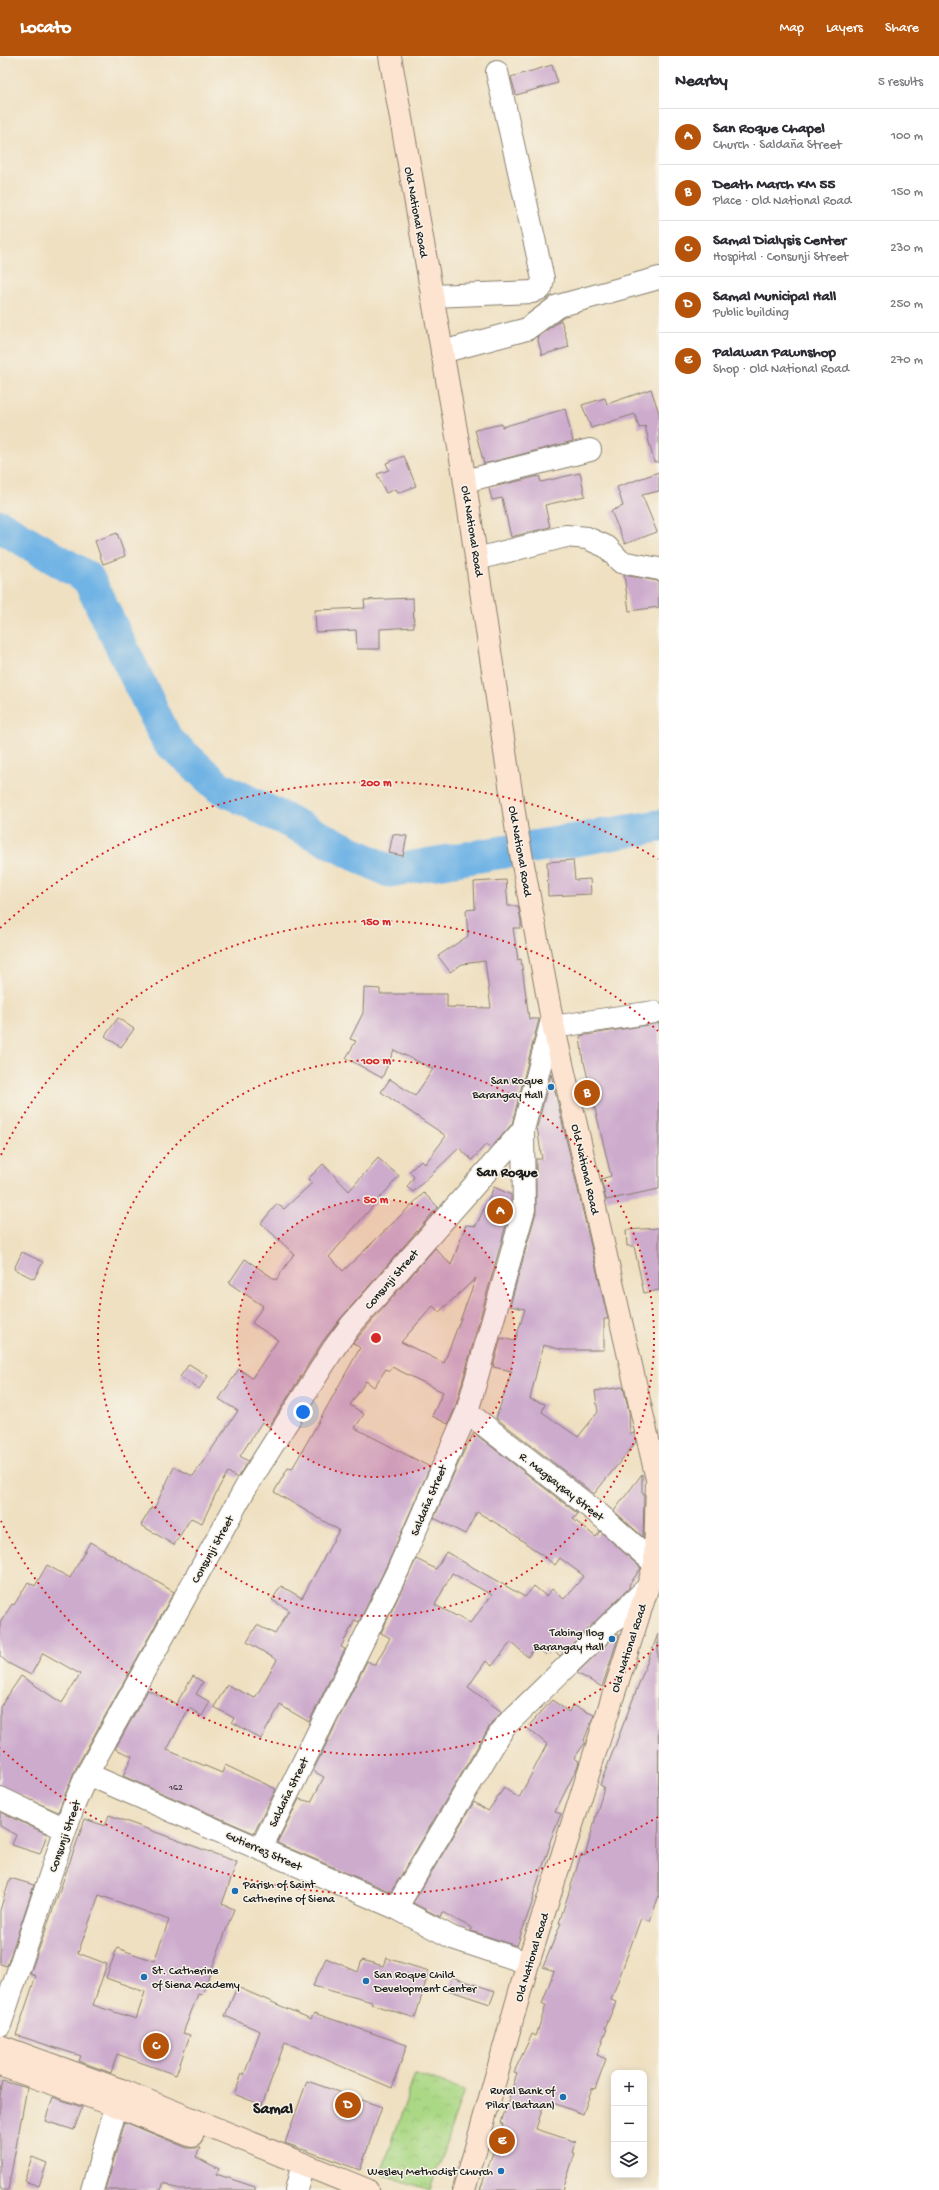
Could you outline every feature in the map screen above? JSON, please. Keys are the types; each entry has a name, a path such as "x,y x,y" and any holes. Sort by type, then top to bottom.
{"main road":[{"name":"Old National Road","path":"390,56 465,481 517,832 552,1024 657,1479 657,1565 647,1588 528,1963 464,2190"},
{"path":"0,2046 328,2190"},
{"path":"0,2064 119,2098"},
{"path":"299,2178 367,2190"}],"street":[{"path":"432,296 532,292 541,288 543,279 497,72"},
{"path":"442,352 527,329 558,306 659,278"},
{"path":"465,481 590,450"},
{"path":"477,559 566,536 588,538 607,547 621,562 659,569"},
{"path":"523,1130 552,1024 654,1012"},
{"name":"Saldaña Street","path":"261,1848 399,1568 466,1412 524,1209 523,1130"},
{"name":"Consunji Street","path":"0,2025 65,1829 87,1774 246,1487 334,1348 351,1324 523,1130"},
{"name":"R. Magsaysay Street","path":"466,1412 600,1515 657,1565"},
{"path":"396,1908 504,1727 647,1588"},
{"name":"Gutierrez Street","path":"87,1774 261,1848 396,1908 453,1938 528,1963"},
{"path":"0,1798 65,1829"},
{"path":"92,2190 119,2098"}],"green space":[{"path":"415,2074 464,2090 430,2190 381,2174"}],"building":[{"path":"552,65 558,83 516,95 511,77"},
{"path":"561,320 569,347 542,355 537,337"},
{"path":"651,389 659,413 659,462 654,462 645,426 639,428 635,414 591,428 582,405 605,398 607,404"},
{"path":"565,409 573,441 484,464 475,430 502,424 502,427"},
{"path":"404,456 416,486 398,493 396,489 386,493 377,474 389,470 386,463"},
{"path":"659,472 659,491 642,495 657,532 625,544 611,511 623,506 617,487"},
{"path":"580,473 585,496 545,505 550,527 511,537 502,498 492,500 489,488 539,476 541,482"},
{"path":"117,533 125,556 103,564 95,541"},
{"path":"624,575 658,581 659,607 629,611"},
{"path":"413,598 414,627 380,629 380,649 357,649 356,630 316,632 315,610 365,608 364,600"},
{"path":"393,834 407,836 403,856 389,853"},
{"path":"573,860 575,880 590,879 591,894 548,896 547,862"},
{"path":"506,880 508,906 518,906 521,920 521,928 513,928 518,960 521,959 529,1019 539,1019 512,1124 491,1148 486,1144 472,1160 459,1148 413,1192 407,1187 414,1177 409,1172 421,1160 425,1164 446,1136 381,1092 390,1079 415,1096 433,1069 394,1050 382,1078 346,1058 356,1041 350,1039 363,1013 364,988 380,989 380,994 447,994 447,1007 491,1008 485,961 462,964 450,972 438,956 468,936 466,910 475,909 474,882"},
{"path":"118,1018 134,1029 121,1047 105,1036"},
{"path":"659,1023 659,1189 606,1200 601,1179 611,1176 583,1062 580,1036"},
{"path":"551,1074 608,1319 604,1319 604,1350 563,1350 543,1345 530,1399 545,1404 542,1412 578,1437 598,1412 595,1391 623,1387 629,1411 630,1434 634,1433 636,1442 594,1494 496,1418 512,1371 493,1367 501,1338 515,1341 525,1309 510,1306 536,1212 536,1159 542,1159 537,1127"},
{"path":"378,1158 399,1176 329,1257 343,1271 424,1193 438,1207 341,1318 323,1341 269,1427 262,1422 240,1456 248,1461 237,1478 228,1472 219,1487 202,1523 191,1518 174,1545 141,1525 152,1507 154,1509 174,1467 193,1476 238,1411 219,1399 239,1369 252,1378 278,1340 252,1323 263,1306 229,1283 245,1259 276,1280 294,1254 261,1223 277,1204 284,1209 312,1183 308,1179 323,1164 349,1191"},
{"path":"494,1187 511,1195 511,1207 455,1408 448,1424 432,1416 443,1392 392,1367 389,1371 386,1369 374,1387 366,1381 350,1405 364,1414 355,1428 430,1467 388,1563 359,1622 355,1620 341,1647 345,1649 309,1722 280,1705 261,1739 232,1722 234,1718 214,1707 227,1685 255,1698 277,1660 247,1642 257,1625 275,1634 289,1610 272,1600 281,1586 302,1598 339,1530 274,1492 288,1468 292,1469 360,1348 353,1343 435,1248 451,1265 466,1225 476,1226","holes":["476,1278 444,1363 401,1342 433,1306 439,1312"]},
{"path":"659,1228 659,1290 644,1293 634,1246 627,1246 626,1230"},
{"path":"22,1252 43,1262 34,1279 14,1269"},
{"path":"189,1364 208,1376 199,1389 180,1377"},
{"path":"474,1433 578,1514 573,1519 596,1537 600,1531 641,1568 629,1585 630,1587 560,1656 552,1648 546,1655 536,1646 528,1657 511,1642 492,1666 486,1661 468,1687 502,1712 493,1721 391,1892 277,1843 299,1799 311,1802 324,1777 313,1771 367,1661 375,1665 390,1638 381,1633 416,1559 436,1569 446,1552 525,1597 534,1586 546,1596 552,1589 564,1599 584,1576 560,1558 555,1565 508,1530 477,1512 465,1534 434,1518 463,1453","holes":["452,1573 492,1595 470,1623 435,1605"]},
{"path":"642,1474 642,1493 644,1493 643,1537 614,1511"},
{"path":"90,1542 174,1592 76,1768 58,1812 0,1786 0,1707 21,1676 62,1703 80,1674 43,1653 31,1675 8,1663 0,1656 0,1623 12,1604 14,1605 28,1582 35,1586 47,1565 70,1578"},
{"path":"617,1634 619,1635 602,1687 577,1673"},
{"path":"658,1634 659,1895 650,1921 641,1918 611,2000 616,2002 605,2028 607,2029 597,2055 606,2059 595,2089 592,2088 583,2114 545,2100 536,2129 576,2142 573,2153 575,2153 563,2190 480,2190 503,2124 501,2123 517,2073 514,2072 532,2034 536,2036 546,2005 542,2004 554,1971 543,1967 561,1923 559,1923 581,1855 585,1856 604,1787 600,1785"},
{"path":"193,1676 203,1682 196,1694 210,1702 202,1716 189,1708 167,1750 222,1773 225,1765 276,1789 254,1833 123,1776 132,1756 115,1749 148,1690 176,1704"},
{"path":"552,1700 569,1712 572,1705 594,1715 584,1740 585,1743 574,1758 579,1761 577,1768 555,1812 561,1814 549,1844 550,1845 533,1896 534,1897 517,1946 471,1931 472,1928 442,1912 440,1917 413,1903 474,1802 488,1811 504,1788 519,1798 547,1744 527,1728"},
{"path":"0,1812 47,1834 40,1854 12,1845 16,1835 0,1826"},
{"path":"109,1815 237,1862 222,1904 234,1909 202,1995 198,1994 183,2033 190,2035 176,2075 117,2054 111,2073 79,2061 81,2056 16,2035 36,1976 30,1974 85,1819 105,1826","holes":["99,1895 169,1920 154,1961 117,1948 106,1978 145,1992 136,2019 93,2005 107,1964 78,1953"]},
{"path":"10,1878 34,1885 7,1966 0,1964 0,1910"},
{"path":"326,1958 358,1972 362,1960 383,1966 386,1958 429,1971 415,2018 371,2004 372,2002 313,1986"},
{"path":"452,1977 495,1991 490,2004 448,1990"},
{"path":"237,1987 311,2019 314,2013 407,2045 392,2088 285,2042 262,2105 234,2094 242,2074 244,2075 260,2031 225,2016"},
{"path":"3,2081 27,2088 8,2190 0,2190 0,2096"},
{"path":"307,2081 382,2107 360,2170 285,2143"},
{"path":"53,2097 82,2107 74,2130 45,2121"},
{"path":"125,2122 187,2148 200,2148 196,2157 219,2169 216,2174 255,2187 255,2190 179,2190 164,2182 161,2190 105,2190"},
{"path":"32,2157 47,2163 39,2186 24,2181"}],"waterway":[{"path":"0,526 88,578 167,740 219,787 389,871 659,826"}],"place":[{"name":"San Roque Barangay Hall","path":"551,1087"},
{"name":"Death March KM 55","path":"587,1093"},
{"name":"San Roque Chapel","path":"500,1211"},
{"name":"Tabing Ilog Barangay Hall","path":"612,1639"},
{"name":"Parish of Saint Catherine of Siena","path":"235,1891"},
{"name":"St. Catherine of Siena Academy","path":"144,1977"},
{"name":"San Roque Child Development Center","path":"366,1981"},
{"name":"Samal Dialysis Center","path":"156,2046"},
{"name":"Rural Bank of Pilar (Bataan)","path":"563,2097"},
{"name":"Samal Municipal Hall","path":"348,2105"},
{"name":"Palawan Pawnshop","path":"502,2141"},
{"name":"Wesley Methodist Church","path":"501,2171"}],"district":[{"name":"San Roque","path":"507,1171"},
{"name":"Samal","path":"273,2107"}]}
